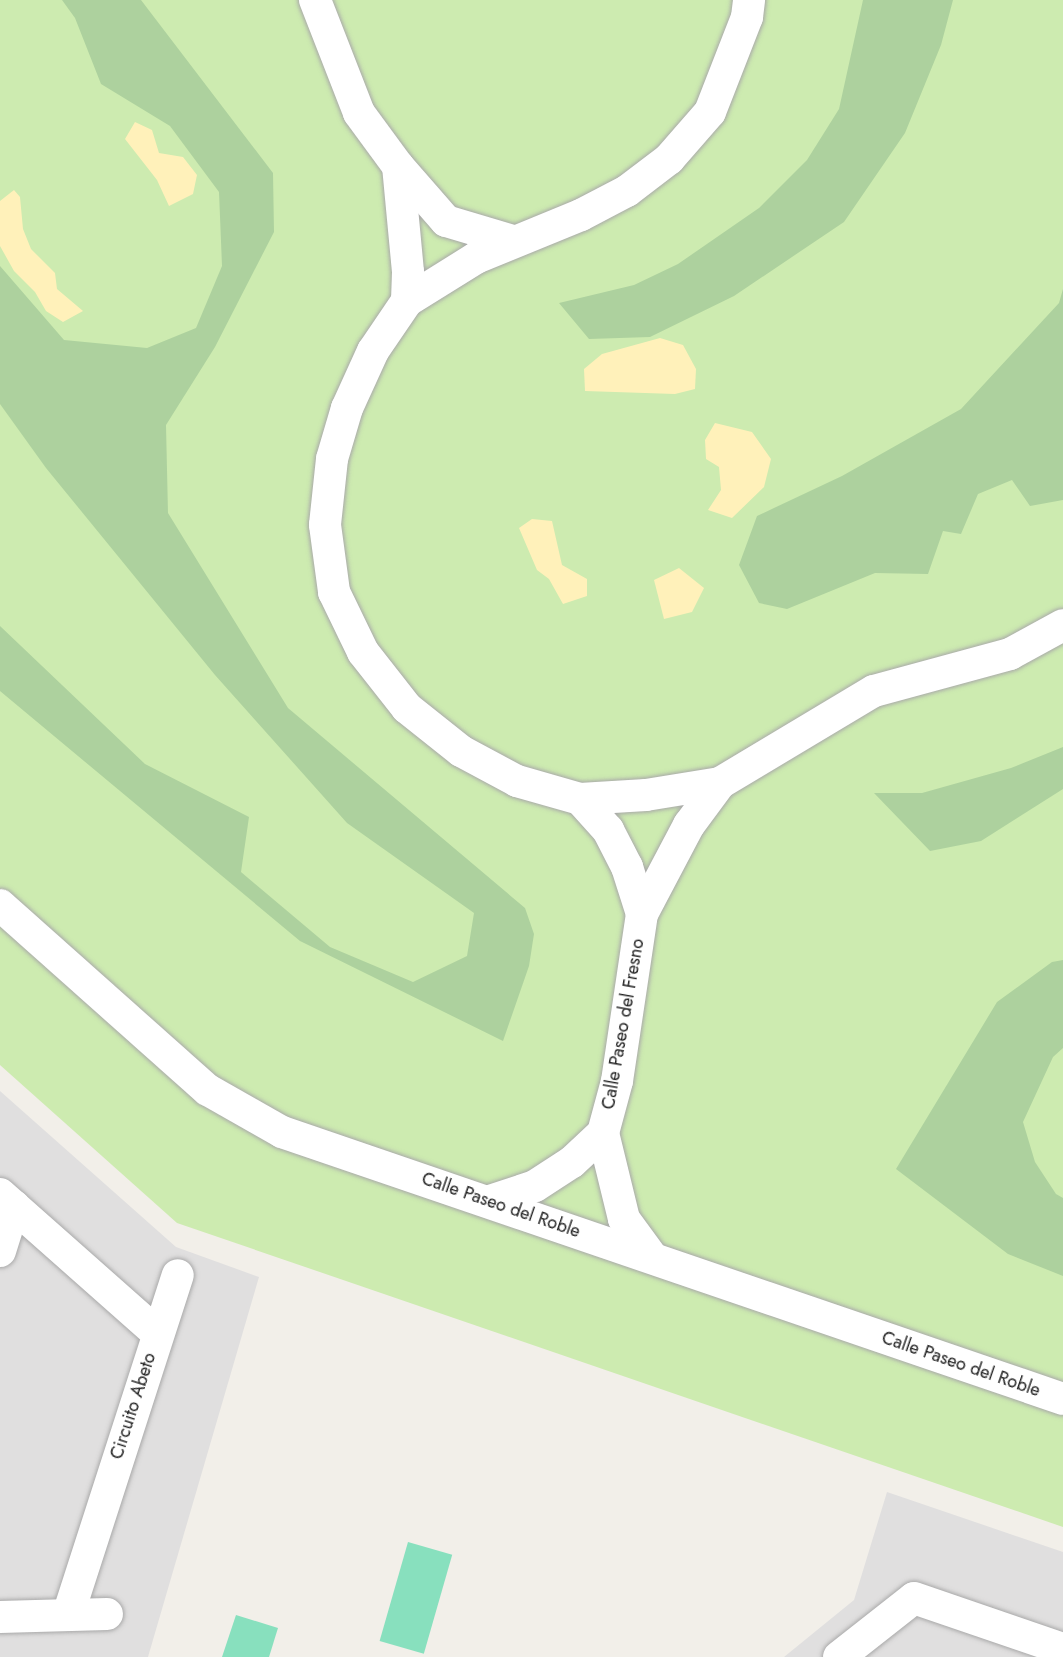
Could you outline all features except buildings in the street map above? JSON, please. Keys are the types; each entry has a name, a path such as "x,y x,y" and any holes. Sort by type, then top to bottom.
{"street":[{"path":"315,0 359,113 398,166 446,221 513,241"},
{"path":"407,301 465,264 513,241 581,215 618,196 669,159 710,112 747,17 749,0"},
{"path":"398,166 408,272 407,301"},
{"name":"Calle Paseo del Fresno","path":"407,301 373,351 347,408 332,459 325,525 334,592 363,652 407,708 461,751 517,781 580,799 646,795 720,783 874,691 1010,654 1063,625"},
{"name":"Calle Paseo del Fresno","path":"651,1256 624,1219 603,1133 617,1081 642,914 689,825 720,783"},
{"name":"Calle Paseo del Fresno","path":"580,799 608,830 627,867 642,914"},
{"name":"Calle Paseo del Roble","path":"0,905 208,1090 282,1132 651,1256 1063,1400"},
{"name":"Calle Paseo del Fresno","path":"490,1201 535,1186 572,1162 603,1133"},
{"path":"0,1251 7,1200"},
{"name":"Circuito Abeto","path":"7,1200 157,1333 68,1615"},
{"path":"157,1333 178,1275"},
{"path":"839,1657 914,1598 1063,1649"},
{"path":"0,1617 107,1614"}],"shaded area":[{"path":"0,1091 176,1247 259,1277 148,1657 0,1657"},
{"path":"887,1492 1063,1552 1063,1657 784,1657 854,1600"}],"green space":[{"path":"0,0 1063,0 1063,1527 177,1223 0,1065"},
{"path":"62,0 141,0 273,173 274,232 215,347 166,425 168,513 288,708 525,908 534,934 529,966 503,1041 300,941 0,691 0,626 145,764 249,817 241,872 330,947 413,982 467,956 474,913 347,823 215,675 46,468 0,404 0,266 64,340 147,348 196,328 222,266 219,192 170,126 101,84 75,18"},
{"path":"863,0 953,0 941,45 905,133 844,222 734,296 650,337 589,339 559,303 634,285 678,264 759,208 807,160 839,109"},
{"path":"1063,289 1063,500 1030,506 1012,480 978,494 961,534 943,531 928,574 875,573 787,609 759,603 739,565 757,516 842,476 961,409 1059,303"},
{"path":"1063,747 1063,789 981,841 930,851 874,793 922,793 1011,768"},
{"path":"1063,960 1063,1048 1053,1057 1023,1122 1035,1162 1056,1194 1063,1198 1063,1276 1008,1254 896,1169 997,1002 1052,962"},
{"path":"408,1542 452,1555 424,1654 380,1641"},
{"path":"236,1615 278,1628 269,1657 222,1657"}],"sand":[{"path":"135,122 152,130 159,153 183,157 197,175 193,194 169,206 157,180 125,139"},
{"path":"14,190 20,197 23,229 31,249 55,273 57,289 83,311 63,322 46,311 35,292 14,271 0,246 0,201"},
{"path":"660,338 683,345 696,369 695,389 675,394 585,391 584,369 602,354"},
{"path":"715,423 752,432 771,459 764,487 732,518 708,510 721,490 719,467 706,459 705,440"},
{"path":"532,519 552,521 562,565 587,579 587,596 563,604 549,579 537,570 519,528"},
{"path":"679,568 704,588 692,612 664,619 654,580"}]}
